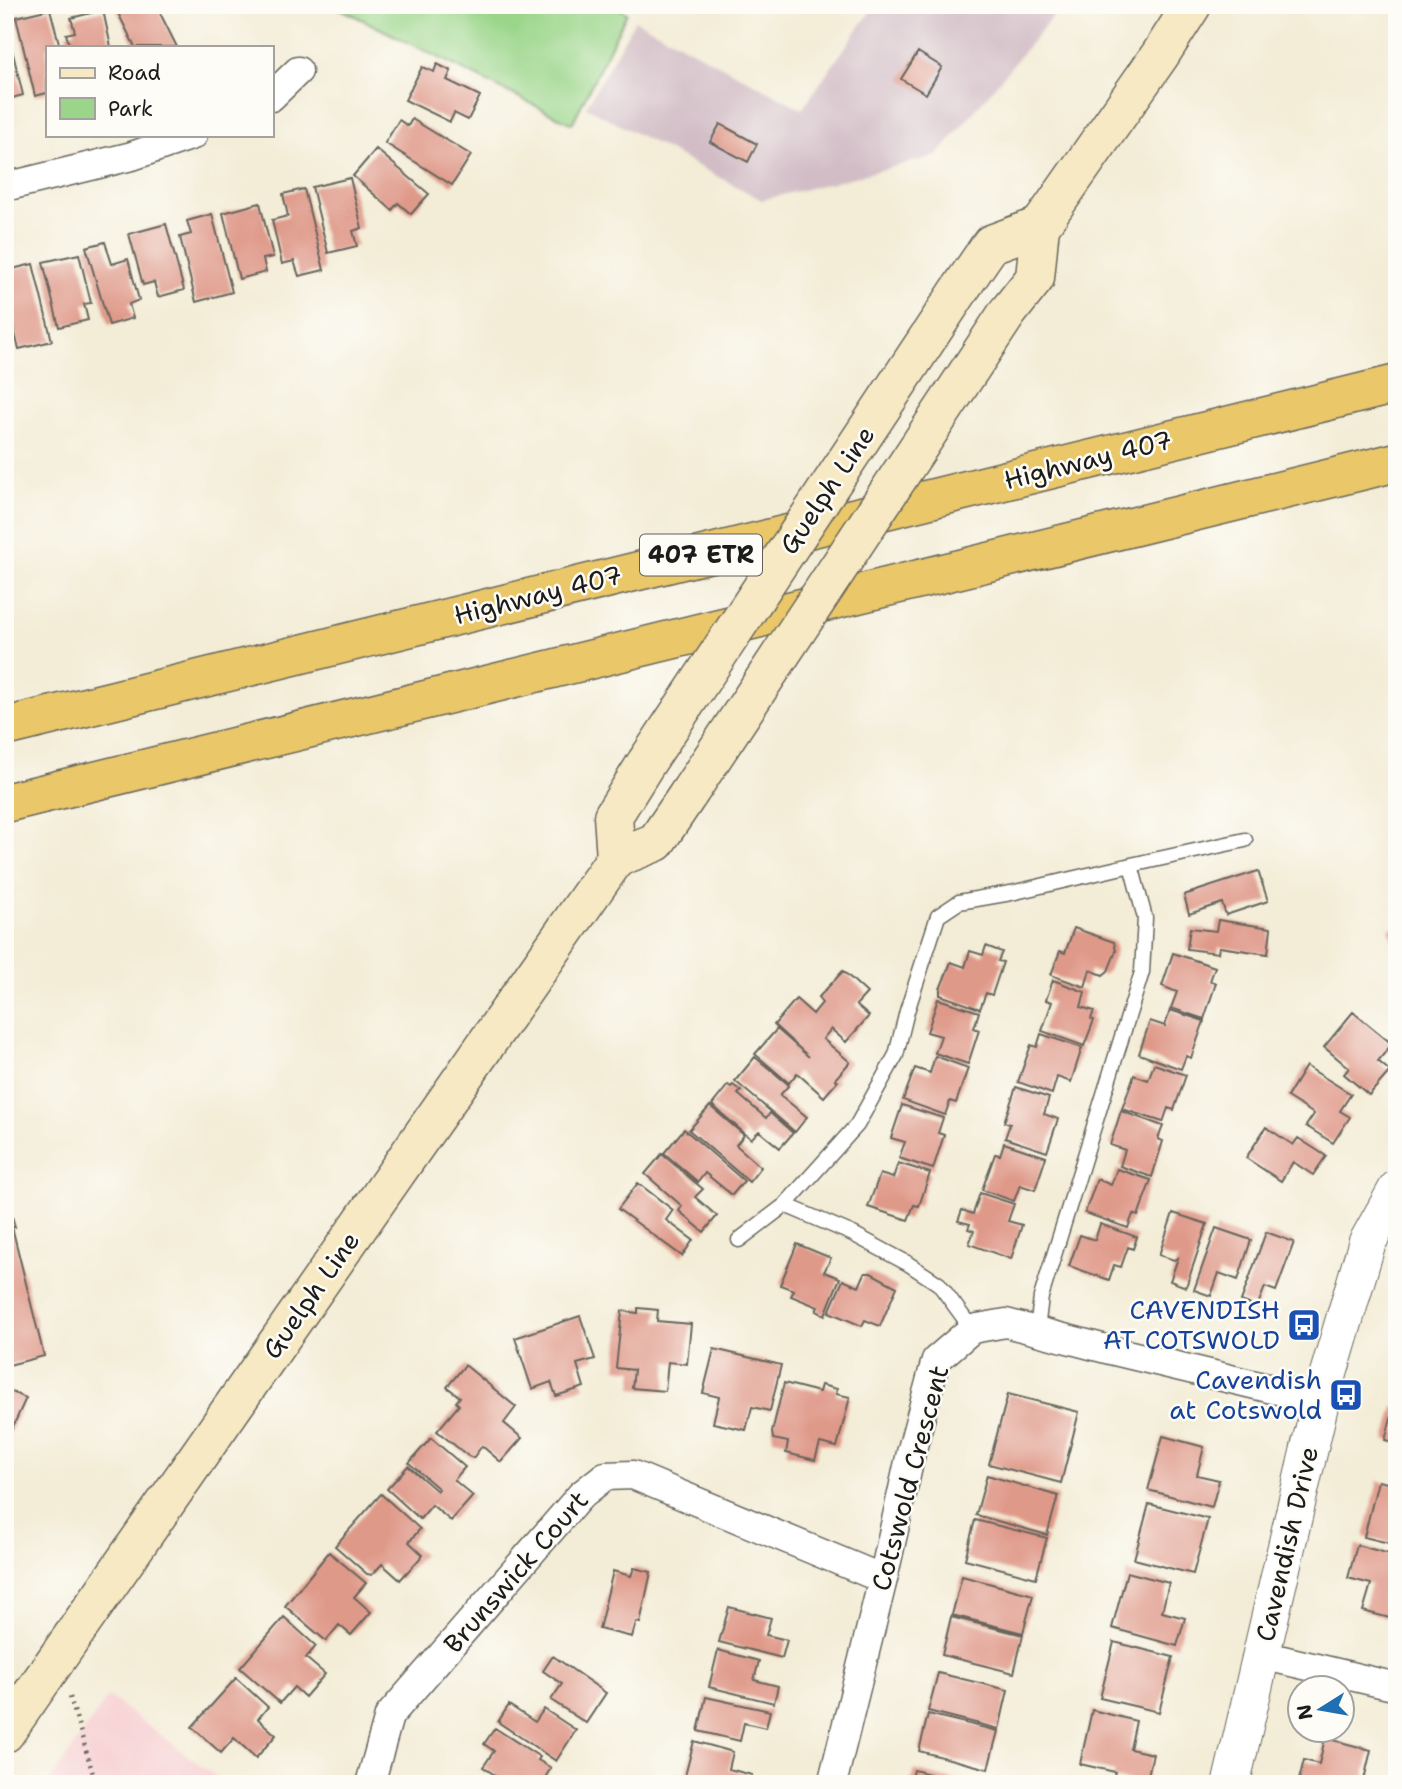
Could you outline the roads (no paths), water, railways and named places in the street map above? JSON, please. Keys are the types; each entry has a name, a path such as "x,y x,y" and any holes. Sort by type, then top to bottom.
{"highway":[{"name":"Highway 407","path":"5,727 1397,384"},
{"path":"5,803 1397,462"}],"main road":[{"name":"Guelph Line","path":"5,1733 616,858 656,842 1008,312 1035,278 1040,226 1192,5"},
{"name":"Guelph Line","path":"616,858 614,816 646,763 965,282 991,244 1040,226"}],"street":[{"path":"273,95 298,71"},
{"path":"5,187 132,156 190,136"},
{"name":"Cavendish Drive","path":"1231,1784 1321,1399 1367,1243 1397,1189"},
{"path":"972,1329 1006,1323 1321,1399"},
{"name":"Cotswold Crescent","path":"832,1784 911,1453 936,1360 972,1329"},
{"name":"Brunswick Court","path":"370,1784 390,1716 580,1495 605,1476 633,1475 883,1579"},
{"path":"1262,1655 1397,1686"}],"lane":[{"path":"739,1240 785,1205 857,1125 896,1055 907,1011 938,916 959,902 1011,893 1245,840"},
{"path":"1037,1330 1041,1297 1142,972 1145,918 1131,865"},
{"path":"785,1205 853,1234 939,1284 972,1329"}],"place":[{"name":"CAVENDISH AT COTSWOLD","path":"1304,1325"},
{"name":"Cavendish at Cotswold","path":"1346,1395"}]}
